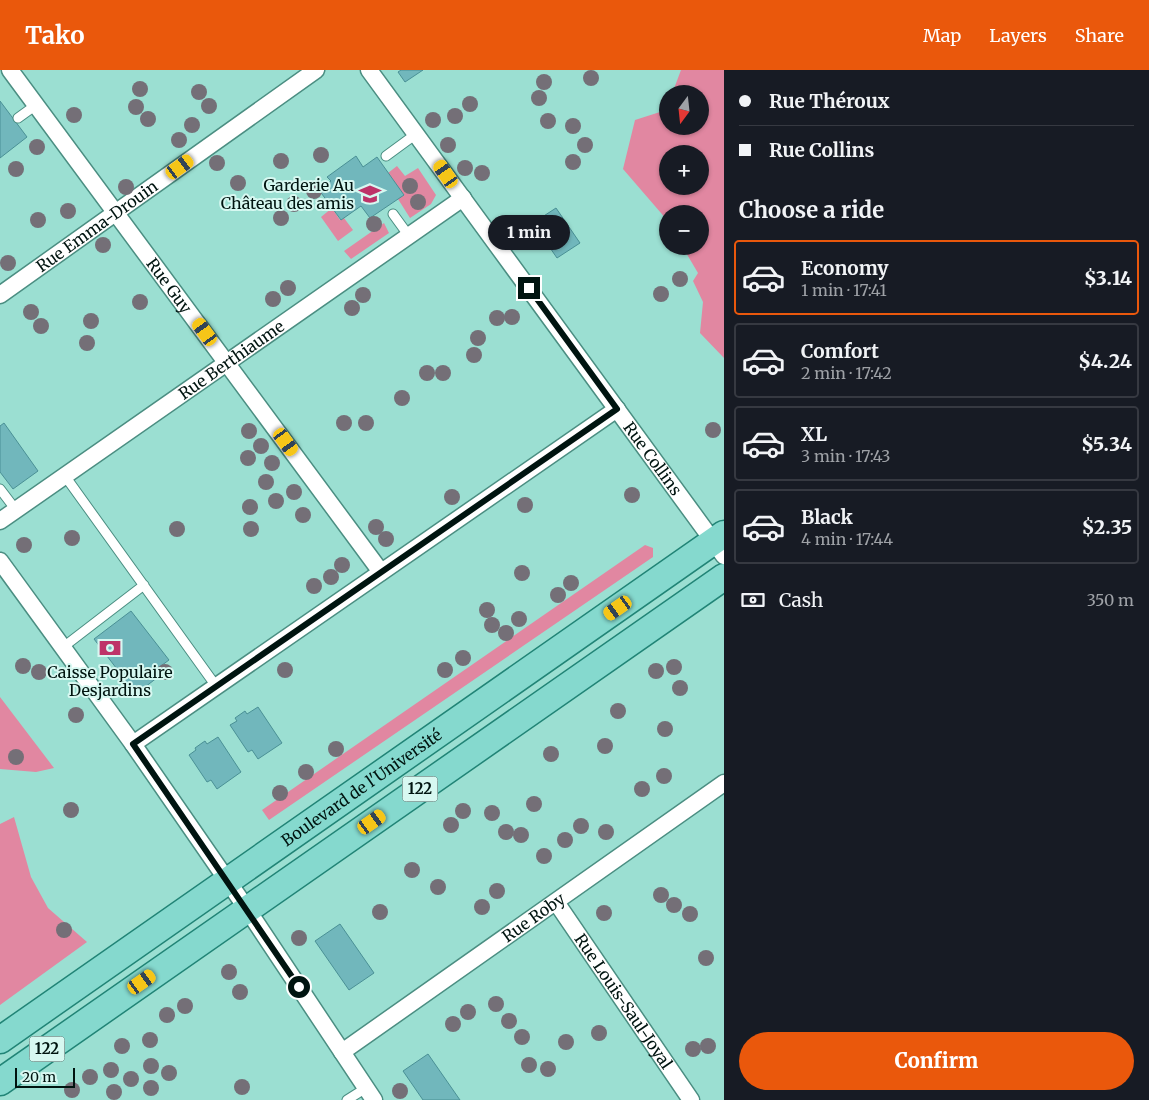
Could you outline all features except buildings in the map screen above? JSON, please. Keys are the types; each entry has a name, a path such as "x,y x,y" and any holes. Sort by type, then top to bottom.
{"main road":[{"name":"Boulevard de l'Université","path":"0,1040 227,880 721,544"},
{"name":"122","path":"0,1082 724,577"}],"street":[{"name":"Rue Guy","path":"10,70 228,362 381,572"},
{"name":"Rue Emma-Drouin","path":"0,295 316,70"},
{"name":"Rue Collins","path":"369,70 617,409 721,544"},
{"name":"Rue Berthiaume","path":"0,521 462,198"},
{"path":"133,744 617,409"},
{"path":"0,561 133,744 247,909 370,1094"},
{"name":"Rue Roby","path":"342,1052 724,783"},
{"name":"Rue Louis-Saul-Joyal","path":"556,902 691,1100"}],"lane":[{"path":"18,118 36,105"},
{"path":"386,156 416,134"},
{"path":"393,214 409,236"},
{"path":"65,476 216,686"},
{"path":"0,489 16,510"},
{"path":"62,648 144,585"},
{"path":"347,1100 370,1094"}],"shaded area":[{"path":"681,70 724,70 724,358 700,333 703,302 693,281 698,273 687,255 709,255 709,205 659,205 659,211 623,169 635,120 659,112 659,135 709,135 709,85 675,85"},
{"path":"397,166 405,176 418,168 436,195 431,204 410,218 398,199 403,195 388,173"},
{"path":"332,208 340,220 344,218 353,230 338,241 321,217"},
{"path":"384,223 389,233 351,259 344,251"},
{"path":"645,545 653,548 653,557 269,820 262,810"},
{"path":"0,697 54,768 36,772 0,769"},
{"path":"14,817 31,877 48,908 87,942 0,1005 0,824"}],"place":[{"name":"Garderie Au Château des amis","path":"370,194"},
{"name":"Caisse Populaire Desjardins","path":"110,648"}],"route":[{"path":"299,987 133,744 617,409 529,288"}]}
